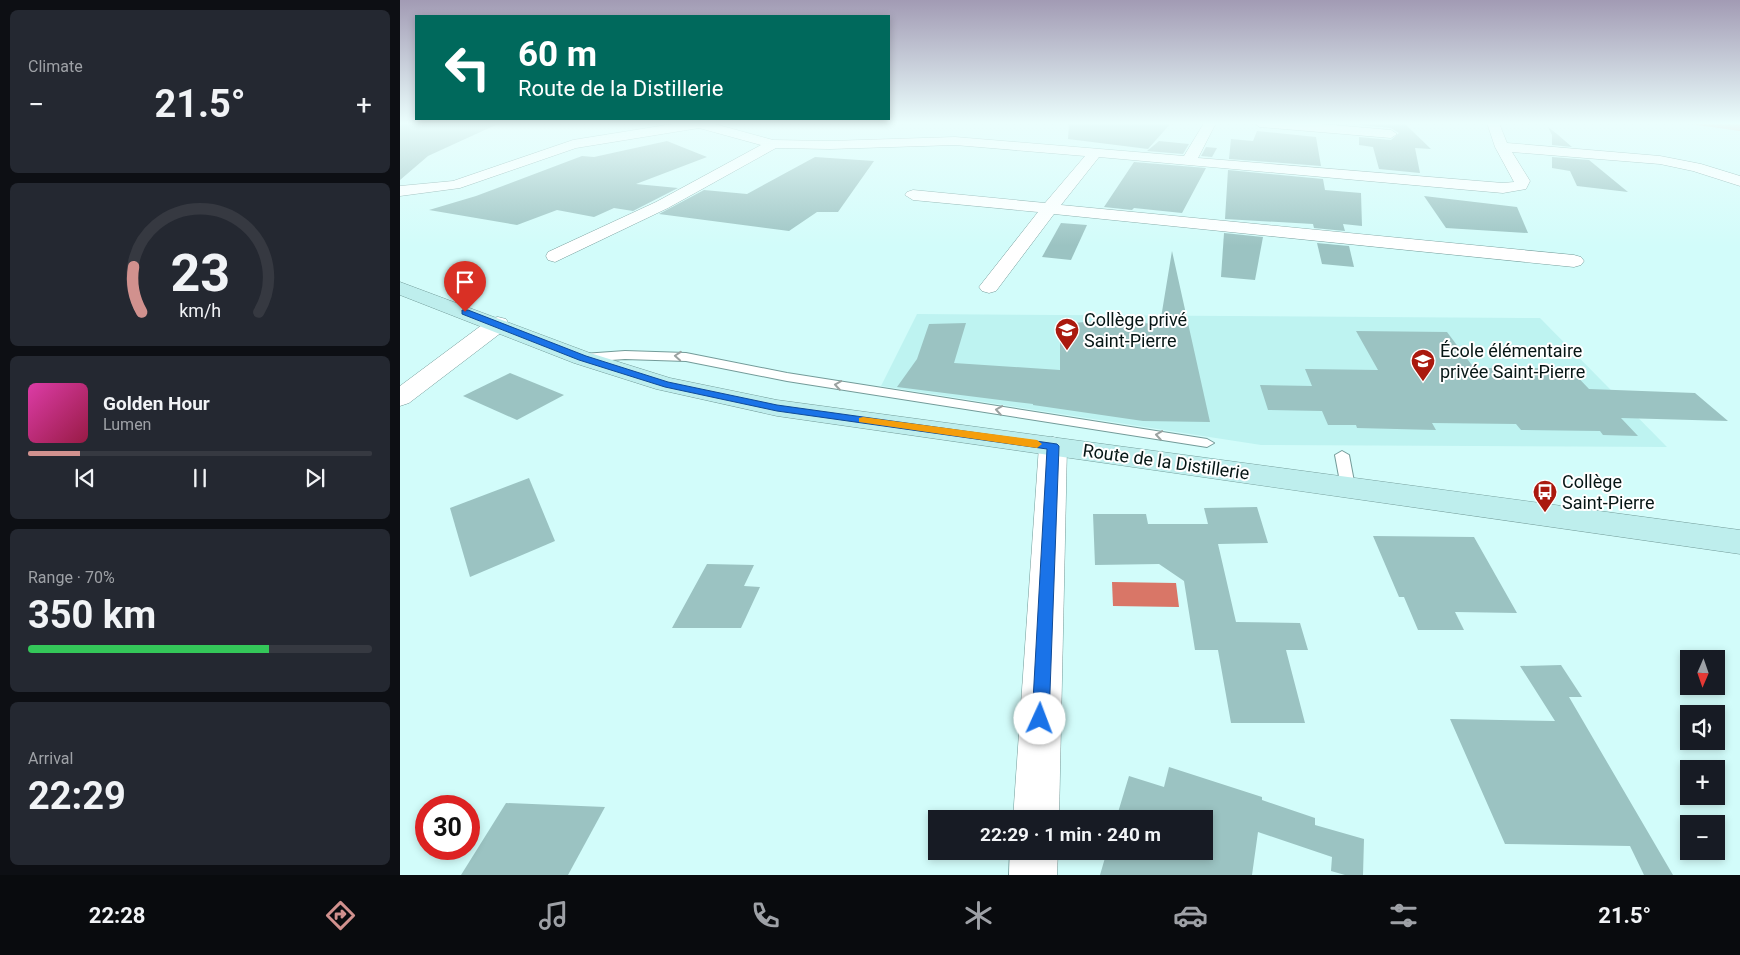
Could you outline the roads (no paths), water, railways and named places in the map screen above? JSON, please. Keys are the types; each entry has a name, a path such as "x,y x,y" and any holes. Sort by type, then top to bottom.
{"street":[{"path":"400,191 455,185 516,164"},
{"path":"555,256 662,205 738,164"},
{"path":"989,287 1005,264 1051,210 1086,164"},
{"path":"1210,164 1503,188 1521,186 1522,181 1512,164"},
{"path":"1680,164 1740,181"},
{"path":"913,195 1574,261"},
{"name":"Route de la Distillerie","path":"400,288 498,324 582,358 665,384 777,408 1740,542"},
{"path":"400,398 498,324"},
{"path":"1036,810 1053,446"},
{"path":"1033,875 1034,860"}],"lane":[{"path":"582,358 634,355 686,357 787,377 1207,443"},
{"path":"1342,455 1348,487"}],"place":[{"name":"Collège privé Saint-Pierre","path":"1067,351"},
{"name":"École élémentaire privée Saint-Pierre","path":"1423,382"},
{"name":"Collège Saint-Pierre","path":"1545,513"}]}
